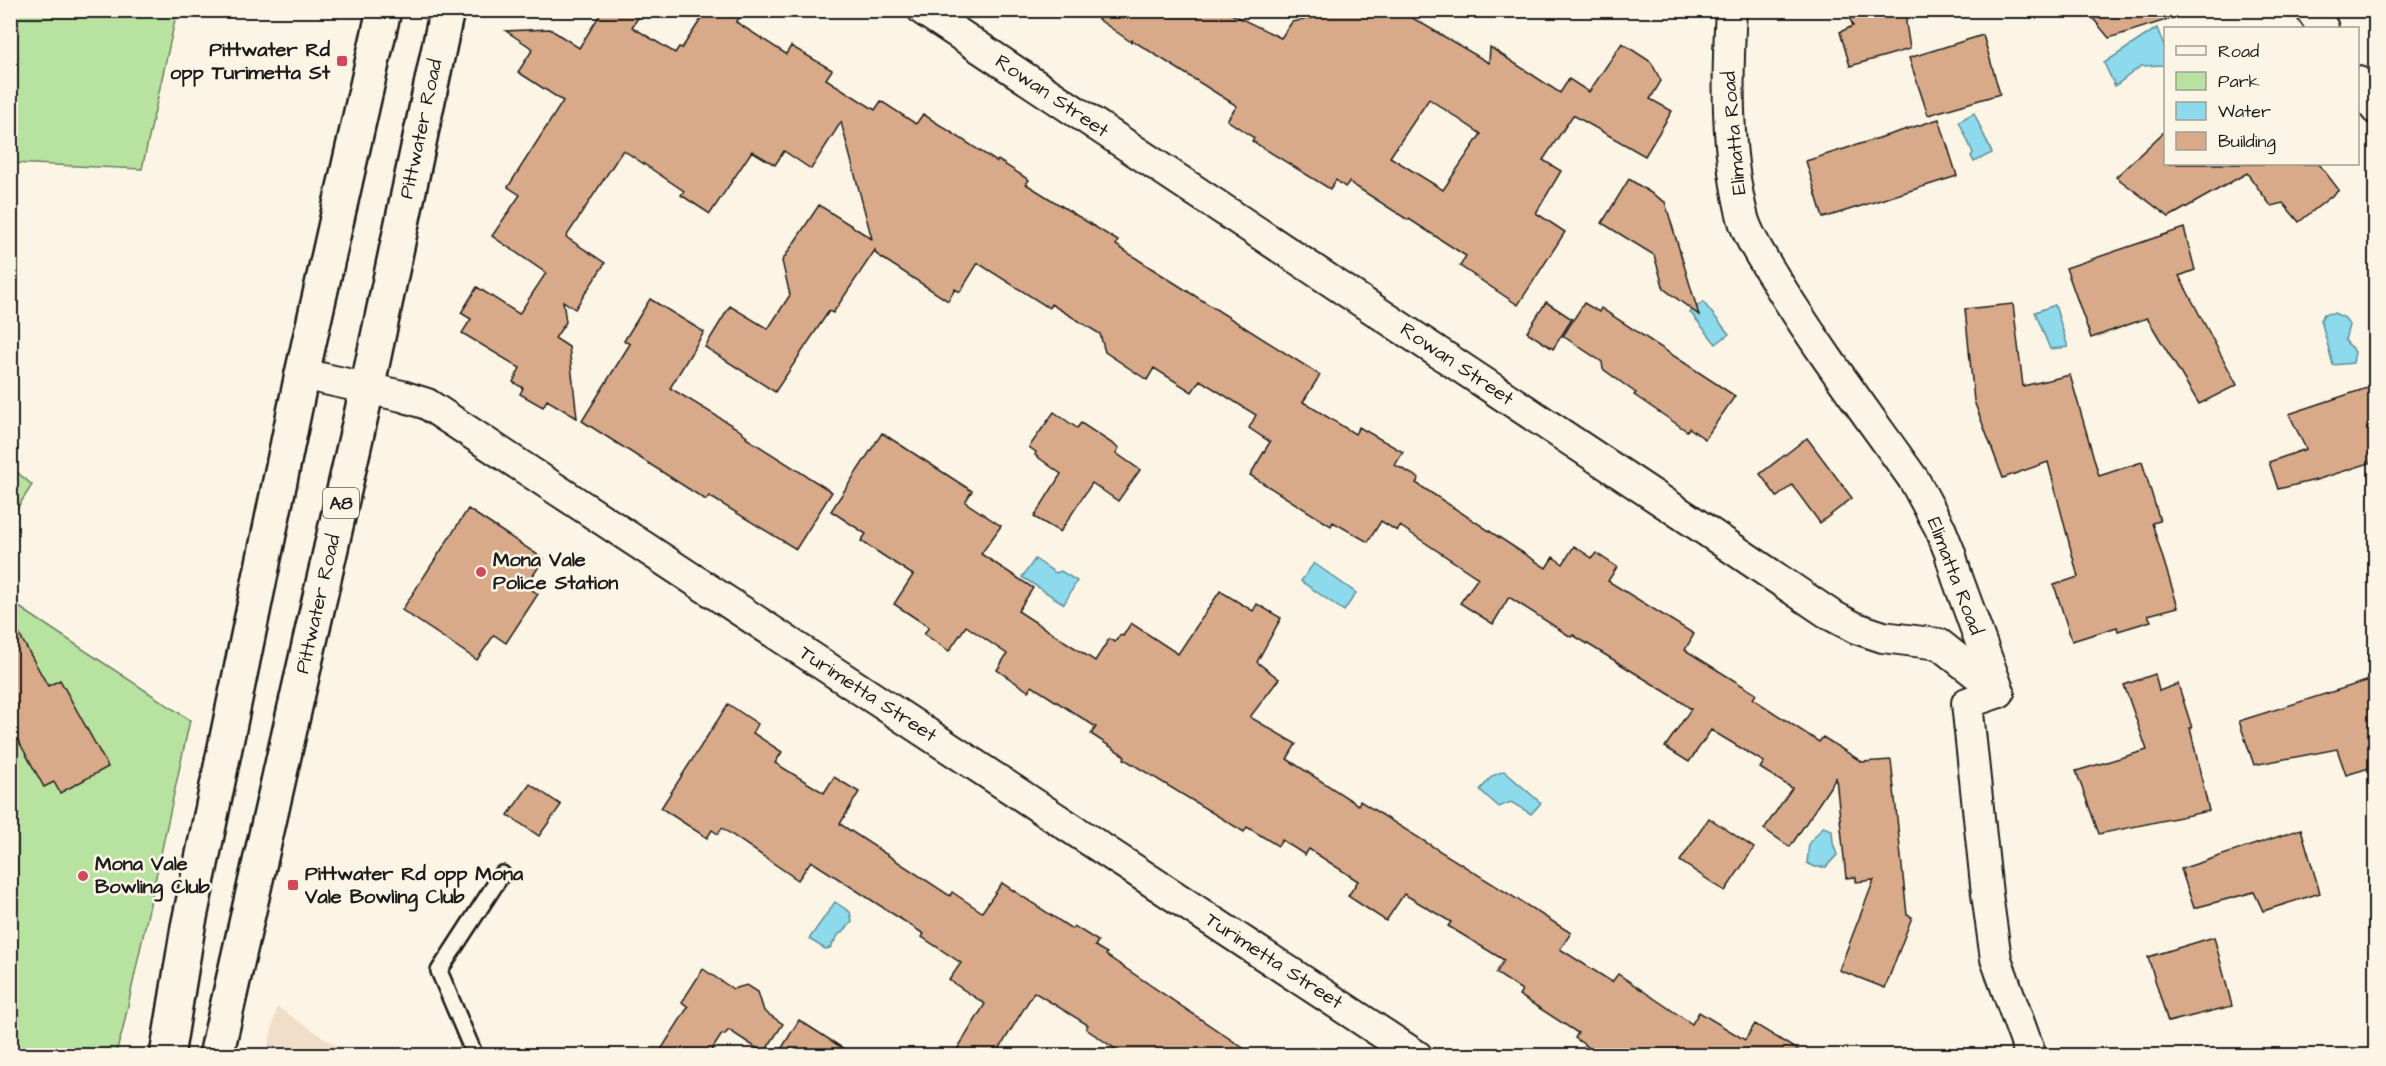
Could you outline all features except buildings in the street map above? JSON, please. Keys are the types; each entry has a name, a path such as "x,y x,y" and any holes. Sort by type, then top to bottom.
{"highway":[{"path":"167,1056 188,927 302,374 384,10"},
{"name":"Pittwater Road","path":"216,1056 367,389 447,10"}],"street":[{"name":"Rowan Street","path":"923,10 1831,615 1883,638 1939,644 1999,692"},
{"name":"Elimatta Road","path":"1731,10 1727,90 1734,163 1743,220 1791,304 1914,480 1950,553 1999,692"},
{"path":"2311,10 2321,27"},
{"path":"2359,84 2376,109"},
{"name":"Turimetta Street","path":"302,374 402,396 427,404 1417,1056"},
{"path":"1999,692 1967,703 1996,959 2031,1056"}],"lane":[{"path":"475,1056 439,971 502,874"}],"shaded area":[{"path":"277,1007 351,1055 266,1055"}],"green space":[{"path":"11,10 177,11 142,169 11,163"},
{"path":"11,467 32,485 11,518"},
{"name":"Mona Vale Bowling Club","path":"10,601 190,720 122,1033 115,1055 11,1055"}],"water":[{"path":"2157,28 2164,46 2164,65 2141,66 2115,86 2104,63"},
{"path":"1974,113 1992,153 1974,162 1971,156 1973,153 1959,121"},
{"path":"1703,302 1729,334 1716,344 1690,312"},
{"path":"2055,305 2068,347 2050,349 2035,312"},
{"path":"2334,313 2345,318 2349,325 2345,340 2355,352 2353,363 2333,365 2321,320 2324,314"},
{"path":"1035,559 1056,573 1061,571 1077,581 1064,604 1022,577"},
{"path":"1314,563 1356,593 1344,611 1301,581"},
{"path":"1504,771 1541,803 1531,814 1511,802 1499,807 1480,790 1492,776"},
{"path":"1823,827 1832,830 1837,855 1826,867 1815,867 1807,863 1809,843"},
{"path":"835,902 850,912 852,922 839,934 830,948 825,949 809,939"}],"place":[{"name":"Pittwater Rd opp Turimetta St","path":"342,61"},
{"name":"Mona Vale Police Station","path":"481,572"},
{"name":"Mona Vale Bowling Club","path":"83,876"},
{"name":"Pittwater Rd opp Mona Vale Bowling Club","path":"293,885"}]}
